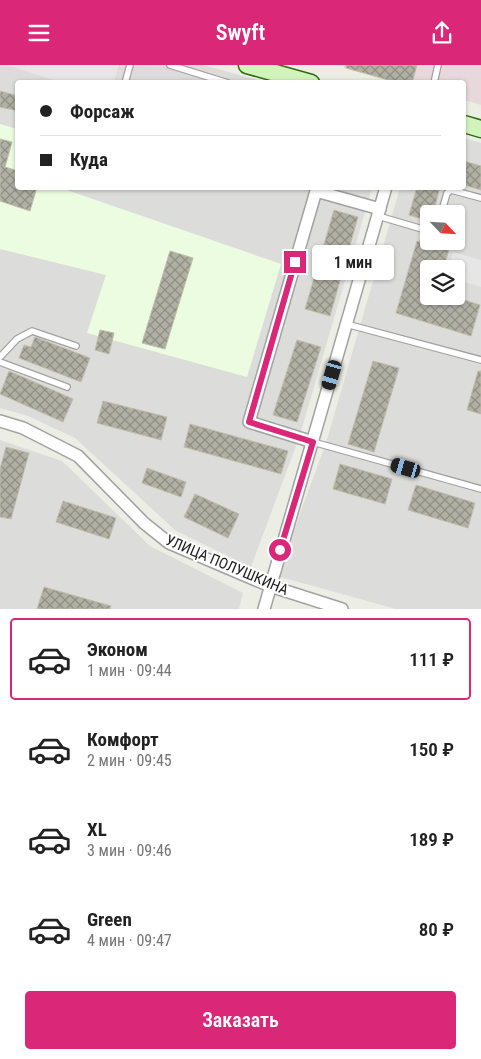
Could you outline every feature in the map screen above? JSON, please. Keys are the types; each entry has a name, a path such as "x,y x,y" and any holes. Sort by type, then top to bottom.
{"main road":[{"path":"247,65 301,80"},
{"path":"466,125 481,129"}],"street":[{"path":"264,609 385,190"},
{"path":"313,442 249,422 316,191 379,213"},
{"name":"УЛИЦА ПОЛУШКИНА","path":"0,421 39,436 78,456 144,523 169,543 270,586 342,609"}],"lane":[{"path":"126,80 130,65"},
{"path":"170,65 218,80"},
{"path":"435,80 438,65"},
{"path":"444,205 447,193 451,190 481,198"},
{"path":"379,213 420,228"},
{"path":"346,324 481,360"},
{"path":"0,357 17,339 32,331 76,346"},
{"path":"0,362 67,387"},
{"path":"313,442 481,489"}],"shaded area":[{"path":"0,65 203,65 258,80 15,80 15,190 371,190 300,435 251,567 176,531 75,438 28,416 0,408"},
{"path":"7,65 119,65 115,80 54,80"},
{"path":"344,65 481,65 481,105 466,101 466,80 391,80 344,68"},
{"path":"0,124 15,128 15,190 67,190 281,264 247,377 87,333 106,275 0,249"},
{"path":"466,139 481,143 481,609 396,609 277,576 326,443 399,190 466,190"},
{"path":"453,252 481,260 481,287 465,282 465,260 451,260"},
{"path":"0,440 62,461 150,546 243,593 239,609 0,609"}],"building":[{"path":"346,65 417,65 413,80 388,80 346,68"},
{"path":"0,91 15,95 15,110 0,107"},
{"path":"0,139 12,142 5,167 15,170 15,190 36,190 30,211 0,201"},
{"path":"466,162 481,166 481,190 466,186"},
{"path":"416,190 439,190 435,205 420,205 420,218 409,215"},
{"path":"334,210 358,217 330,316 305,309"},
{"path":"417,241 420,242 420,250 449,250 446,260 420,260 420,305 465,305 465,300 480,305 471,336 396,313"},
{"path":"170,251 193,258 165,349 142,343"},
{"path":"100,330 114,333 109,354 95,350"},
{"path":"35,337 90,358 81,382 19,358 24,345 31,347"},
{"path":"297,340 321,347 297,422 273,415"},
{"path":"373,361 399,368 374,452 348,444"},
{"path":"9,371 73,399 63,422 0,394"},
{"path":"478,371 481,371 481,414 467,410"},
{"path":"103,401 167,417 161,440 97,423"},
{"path":"190,424 288,451 281,474 184,447"},
{"path":"6,447 29,453 11,519 0,517 0,469"},
{"path":"340,464 392,479 385,504 333,489"},
{"path":"147,468 186,482 181,497 142,483"},
{"path":"416,485 475,503 468,528 408,510"},
{"path":"195,494 239,514 228,538 184,517"},
{"path":"63,501 116,518 109,539 56,522"},
{"path":"44,587 111,606 110,609 37,609"}],"route":[{"path":"280,550 313,442 249,422 295,262"}]}
